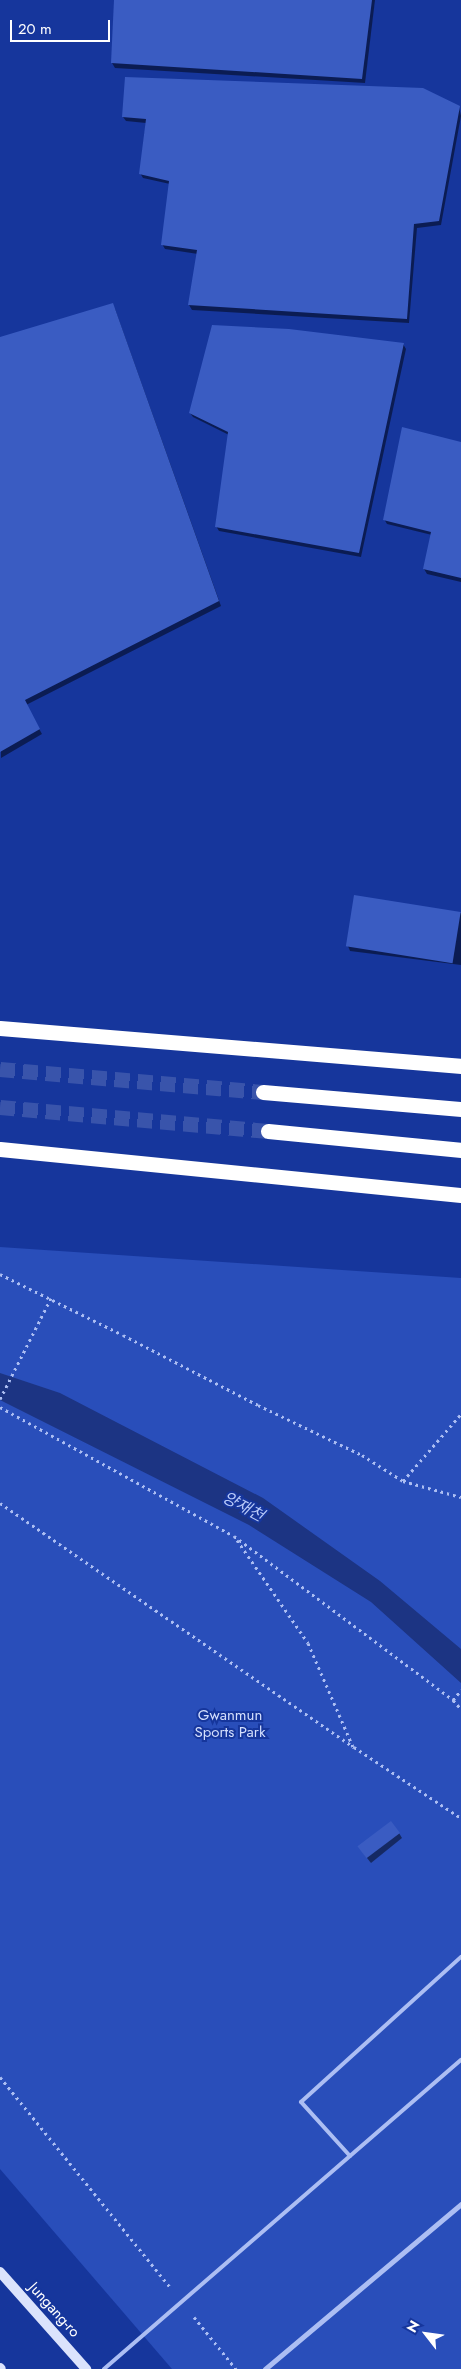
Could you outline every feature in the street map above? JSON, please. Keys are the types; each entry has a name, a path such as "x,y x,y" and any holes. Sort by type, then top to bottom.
{"highway":[{"path":"0,1028 461,1066"},
{"path":"263,1092 461,1109"},
{"path":"268,1131 461,1150"},
{"path":"0,1148 461,1195"}],"street":[{"path":"265,2369 461,2204"},
{"name":"Jungang-ro","path":"0,2272 86,2369"}],"lane":[{"path":"350,2156 301,2102 461,1957"},
{"path":"104,2369 461,2060"}],"path":[{"path":"0,1274 51,1298 258,1405 362,1455 403,1481 461,1496"},
{"path":"0,1399 51,1298"},
{"path":"0,1408 234,1536 453,1700 461,1709"},
{"path":"403,1481 461,1414"},
{"path":"0,1503 354,1747 461,1818"},
{"path":"234,1536 308,1643 354,1747"},
{"path":"453,1700 461,1690"},
{"path":"0,2077 174,2292"},
{"path":"192,2315 236,2369"}],"green space":[{"name":"Gwanmun Sports Park","path":"0,1247 461,1278 461,2369 172,2369 0,2169"}],"water":[{"name":"양재천","path":"0,1373 60,1393 263,1498 380,1581 461,1649 461,1683 371,1602 249,1525 0,1400"}],"building":[{"path":"114,0 372,0 362,79 111,63"},
{"path":"125,77 423,88 460,106 439,221 414,224 407,319 188,305 197,250 161,245 169,181 139,174 146,119 122,117"},
{"path":"113,303 219,601 25,700 40,729 0,752 0,337"},
{"path":"212,325 289,329 404,343 359,553 215,527 228,432 189,413"},
{"path":"402,427 461,442 461,578 423,569 431,532 383,520"},
{"path":"354,895 461,912 453,963 346,946"},
{"path":"391,1821 400,1833 366,1858 357,1846"}],"tunnel":[{"path":"0,1069 263,1092"},
{"path":"0,1107 268,1131"}]}
